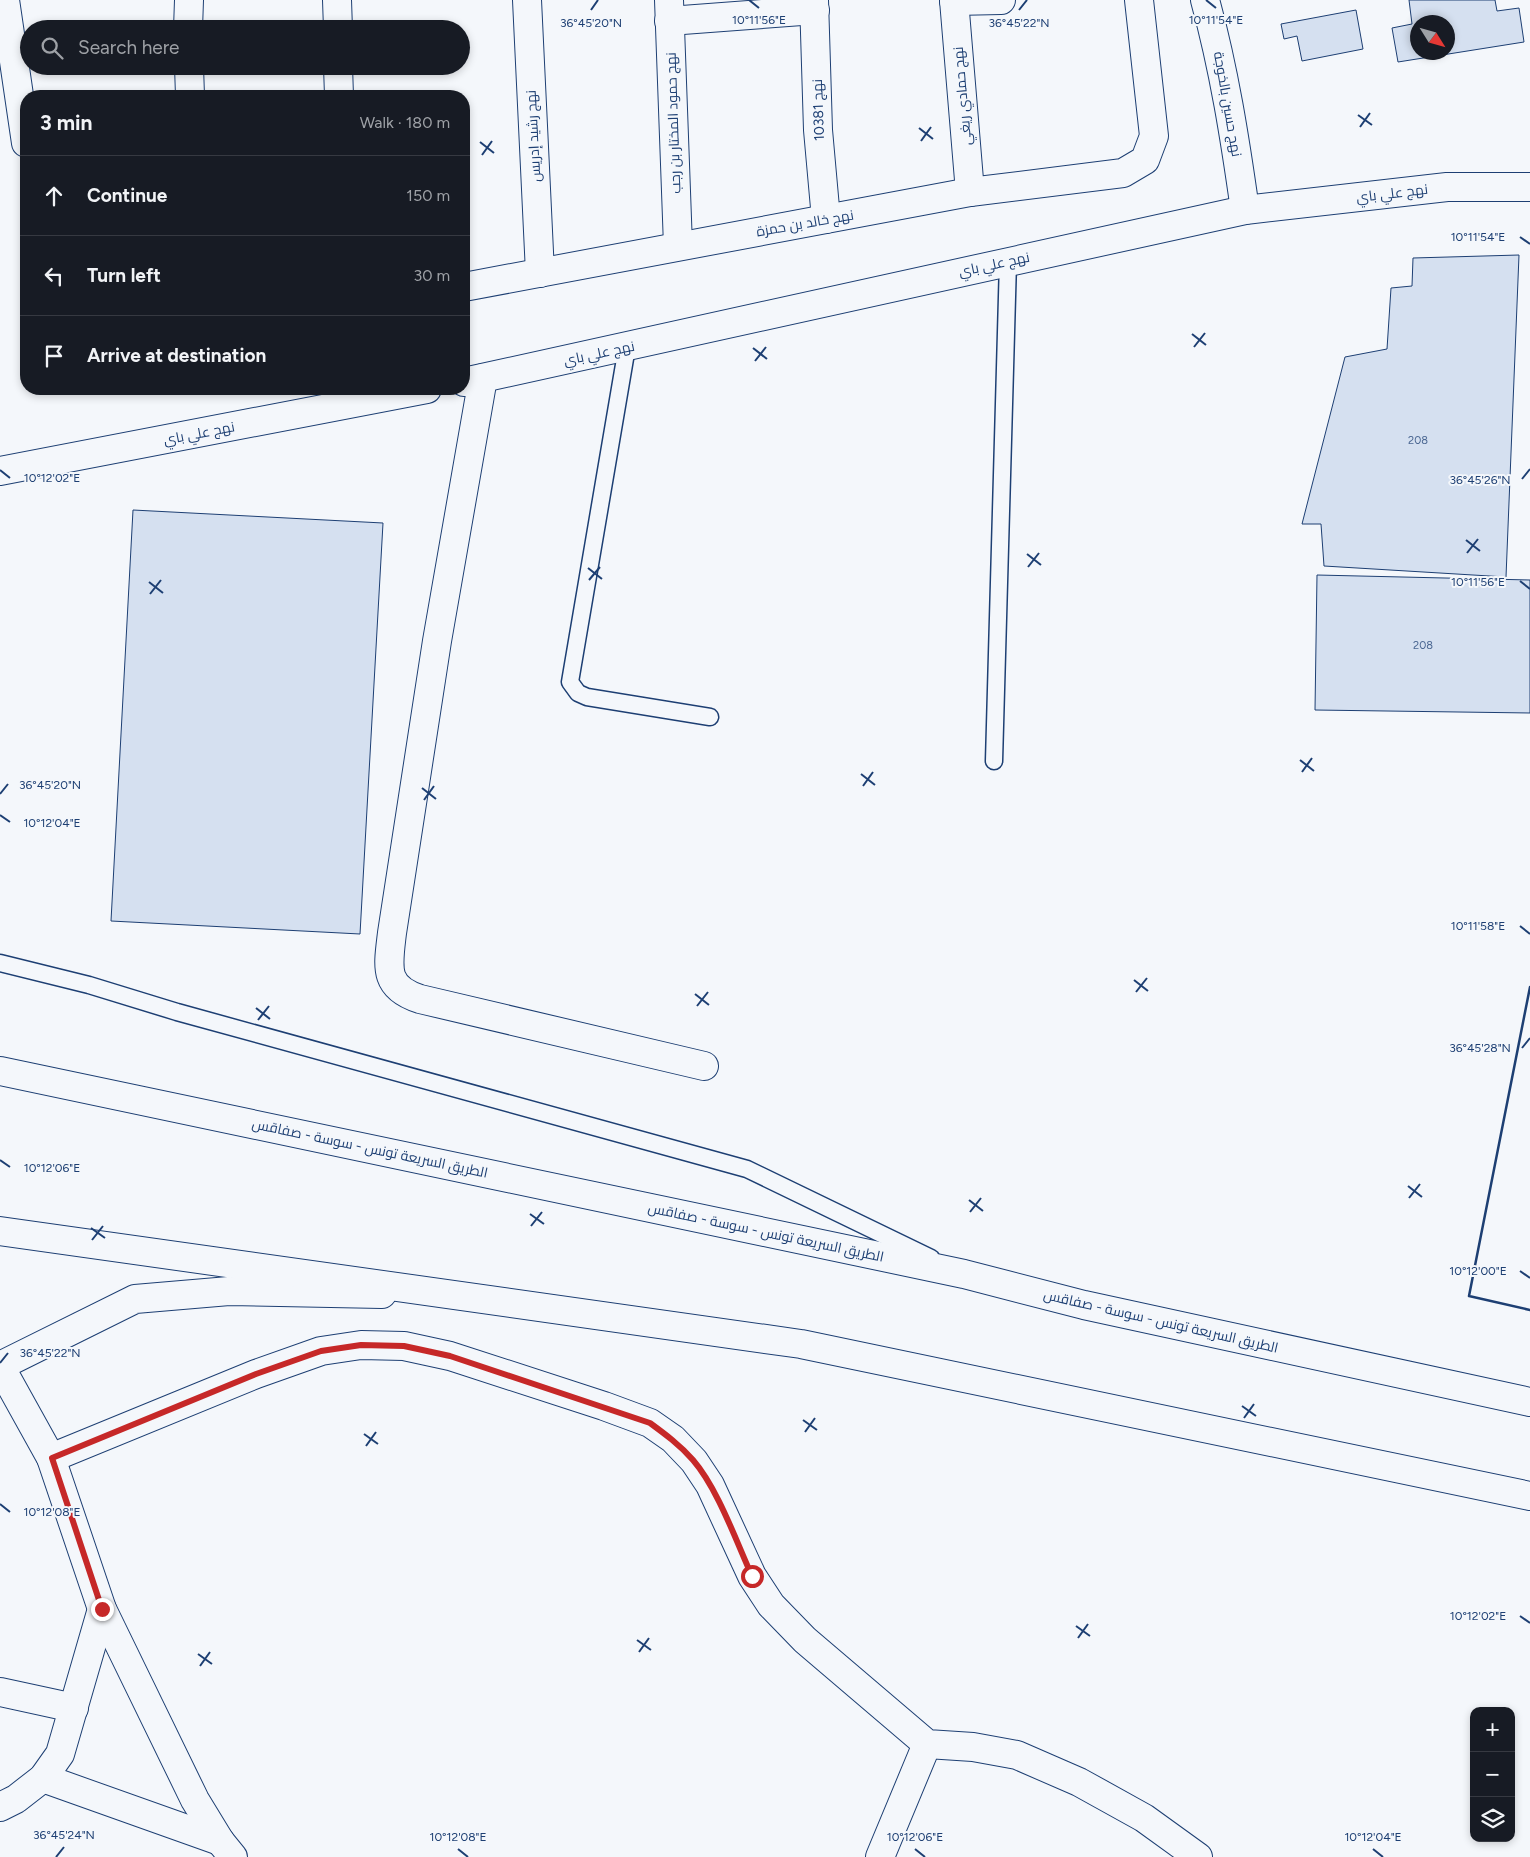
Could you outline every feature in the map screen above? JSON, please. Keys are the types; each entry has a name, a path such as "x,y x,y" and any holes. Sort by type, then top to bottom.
{"main road":[{"path":"5,0 20,102"},
{"path":"188,0 188,20"},
{"path":"337,0 338,20"},
{"name":"نهج رشيد إدريس","path":"527,0 540,273"},
{"path":"954,1 1001,0"},
{"name":"نهج خالد بن حمزة","path":"470,286 970,192 1123,173 1144,160 1154,136 1139,0"},
{"name":"نهج حسين بالخوجة","path":"1205,0 1218,46 1245,210"},
{"name":"نهج حمادي ريغي","path":"954,1 970,192"},
{"path":"669,11 815,5"},
{"name":"نهج 10381","path":"815,5 818,130 826,219"},
{"name":"نهج حمود المختار بن رجب","path":"669,11 678,246"},
{"path":"189,75 190,90"},
{"path":"338,75 339,90"},
{"name":"نهج علي باي","path":"473,380 1245,210 1447,187 1530,187"},
{"path":"473,380 437,641 392,933 388,963 392,982 404,994 420,999 704,1066"},
{"name":"نهج علي باي","path":"0,471 397,395"},
{"name":"الطريق السريعة تونس - سوسة - صفاقس","path":"0,1071 964,1274 1084,1305 1530,1402"},
{"path":"0,1231 801,1344 1530,1496"},
{"path":"226,1849 195,1800 102,1609 52,1458 0,1366 136,1298 229,1291 464,1296"},
{"path":"52,1458 256,1374 321,1351 361,1345 404,1346 450,1356 650,1423 673,1439 694,1461 710,1485 752,1576 771,1605 806,1640 927,1744 973,1747 1017,1754 1080,1782 1128,1809 1198,1857"},
{"path":"1491,1487 1530,1512"},
{"path":"0,1808 16,1800 43,1778 60,1754 102,1609"},
{"path":"0,1692 74,1708"},
{"path":"880,1857 927,1744"},
{"path":"43,1778 226,1849"}],"lane":[{"path":"994,761 1008,261"},
{"path":"627,347 570,682 578,693 587,697 710,717"},
{"path":"0,964 89,985 177,1012 748,1169 964,1274"}],"building":[{"path":"1409,0 1495,0 1497,11 1519,8 1524,42 1455,53 1455,15 1411,15"},
{"path":"1356,10 1363,49 1302,61 1297,36 1284,39 1281,24"},
{"path":"1410,24 1411,60 1398,62 1392,28"},
{"path":"1519,255 1506,577 1324,566 1321,524 1302,524 1345,357 1387,349 1391,288 1412,286 1413,258"},
{"path":"133,510 383,523 360,934 111,921"},
{"path":"1317,575 1530,580 1530,713 1315,710"}],"wall":[{"path":"1530,987 1469,1296 1530,1310"}],"route":[{"path":"102,1609 52,1458 256,1374 321,1351 361,1345 404,1346 450,1356 604,1406 650,1423 673,1439 694,1461 710,1485 752,1576"}]}
